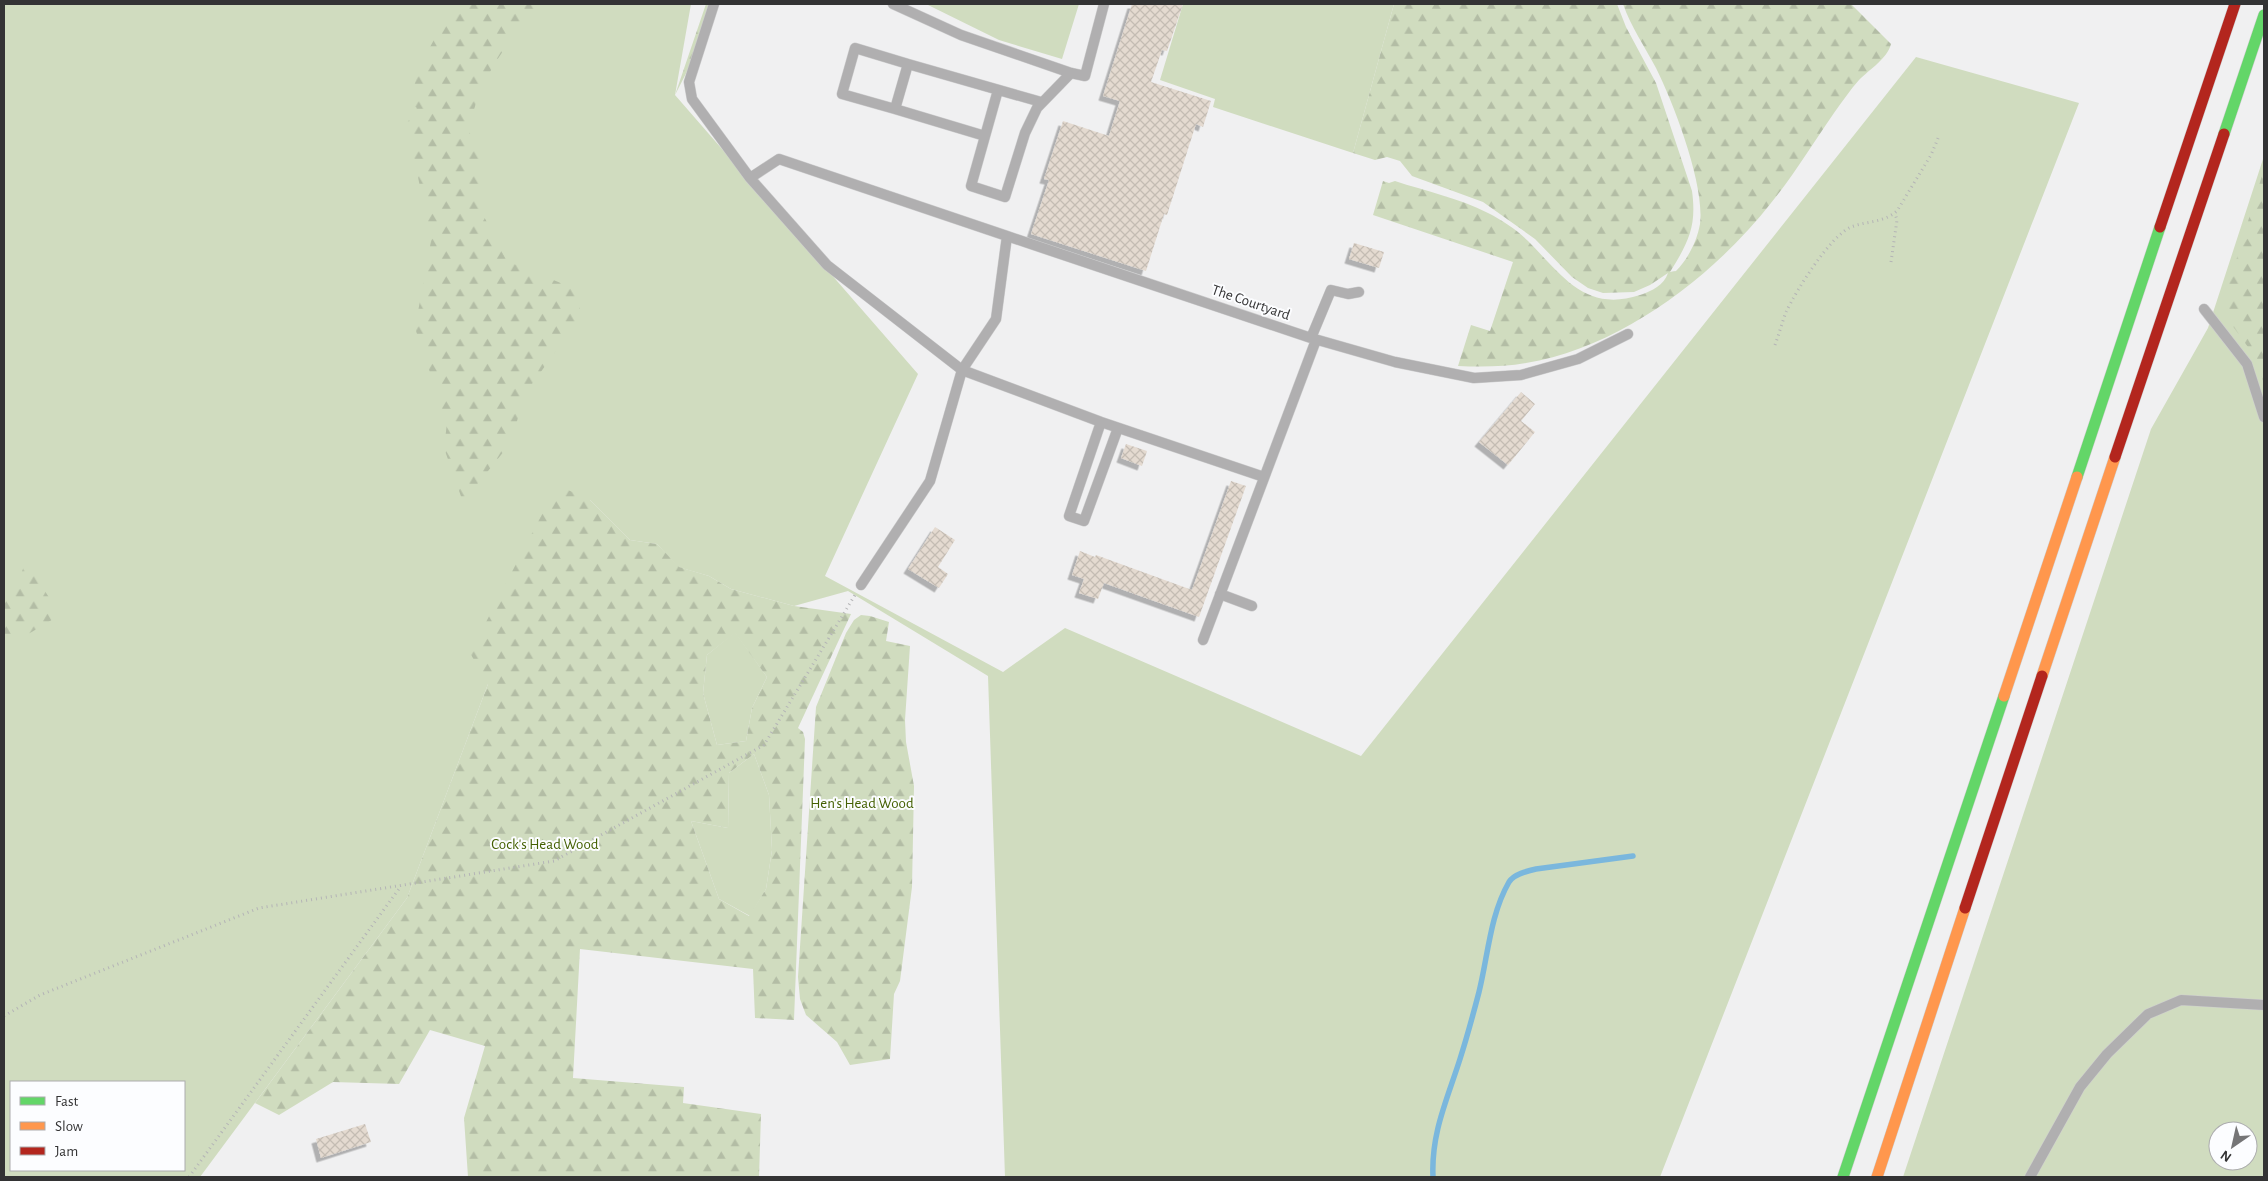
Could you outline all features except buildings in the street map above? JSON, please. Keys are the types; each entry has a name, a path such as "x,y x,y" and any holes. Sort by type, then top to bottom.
{"highway":[{"path":"1843,1177 2235,4"},
{"path":"1876,1177 2264,15"}],"lane":[{"path":"714,4 689,82 692,99 750,178 827,266 962,370 1101,422 1264,477"},
{"path":"893,4 961,35 1071,73 1085,76 1104,4"},
{"path":"985,136 842,94 855,48 1041,102"},
{"path":"895,110 908,64"},
{"path":"998,90 972,186 1005,197 1025,133 1041,102 1071,73"},
{"name":"The Courtyard","path":"750,178 779,159 1313,339 1395,362 1474,378 1521,375 1578,360 1628,334"},
{"path":"860,586 930,481 962,370 996,319 1007,236"},
{"path":"1203,640 1332,290 1348,294 1359,292"},
{"path":"2204,309 2247,364 2264,417"},
{"path":"1101,422 1069,516 1084,521 1118,428"},
{"path":"1220,594 1252,606"},
{"path":"2030,1177 2080,1087 2107,1054 2148,1014 2181,1000 2264,1005"}],"path":[{"path":"1775,345 1787,312 1818,260 1838,237 1851,227 1890,218 1895,213 1931,155 1939,136"},
{"path":"1891,262 1897,220 1895,213"},
{"path":"4,1016 40,994 259,908 554,861 764,745 860,586"},
{"path":"189,1177 401,886"}],"green space":[{"path":"4,4 691,4 675,95 918,374 825,576 1003,672 1065,628 1361,756 1916,57 2079,103 1660,1177 1005,1177 988,676 848,591 794,606 731,589 709,576 678,567 657,544 630,540 590,500 488,684 407,898 200,1177 4,1177"},
{"path":"454,4 538,4 504,49 486,79 473,112 469,132 481,152 478,205 507,261 573,288 582,315 527,391 509,445 463,502 444,448 447,423 415,328 431,241 407,123 417,108 409,102 418,73"},
{"path":"706,4 711,4 697,52 675,95"},
{"path":"926,4 1079,4 1062,59 999,40"},
{"path":"1183,4 1394,4 1353,153 1213,107 1215,99 1160,80"},
{"path":"1394,4 1617,4 1626,27 1656,83 1692,191 1693,215 1690,234 1670,272 1676,271 1684,261 1697,237 1700,224 1698,188 1687,145 1671,102 1623,4 1851,4 1891,44 1882,59 1849,92 1771,203 1722,257 1693,282 1662,305 1630,325 1596,342 1561,355 1509,365 1458,366 1471,325 1490,331 1513,262 1373,215 1383,181 1389,183 1395,181 1442,195 1493,216 1519,233 1564,278 1576,288 1589,295 1604,299 1621,299 1640,295 1657,287 1664,281 1668,273 1650,285 1634,292 1603,293 1588,288 1572,277 1535,239 1483,202 1412,176 1400,161 1387,157 1375,160 1353,153"},
{"path":"2264,156 2264,1177 1903,1177 2151,429 2208,328"},
{"path":"2264,169 2264,384 2256,358 2221,310"},
{"name":"Cock's Head Wood","path":"557,485 590,500 630,540 657,544 679,567 709,576 731,589 794,606 851,614 798,728 803,732 805,739 794,1020 755,1018 753,969 580,949 573,1078 684,1087 683,1103 761,1114 759,1177 468,1177 464,1118 485,1046 430,1030 399,1084 333,1082 279,1115 255,1103 407,898 488,684 470,653","holes":["735,633 767,677 752,708 746,741 717,745 703,693 707,655","754,754 769,795 772,850 766,889 749,916 719,899 691,821 728,828 729,773"]},
{"path":"26,561 60,615 30,633 4,642 4,588 18,582"},
{"name":"Hen's Head Wood","path":"861,615 889,622 886,641 910,646 905,720 906,742 914,786 912,887 900,981 894,994 890,1059 850,1065 837,1042 806,1015 800,999 798,977 816,707 846,633 854,620"},
{"path":"735,632 767,677 752,708 746,741 717,745 703,693 707,655"},
{"path":"754,754 769,795 772,850 766,889 750,916 719,899 691,821 728,828 729,773"}],"waterway":[{"path":"1433,1177 1437,1131 1463,1051 1498,908 1509,882 1517,875 1536,869 1633,856"}],"traffic: fast":[{"path":"2224,134 2264,15"},
{"path":"2077,477 2160,227"},
{"path":"1843,1177 2004,696"}],"traffic: slow":[{"path":"2042,676 2115,457"},
{"path":"2004,696 2077,477"},
{"path":"1877,1177 1965,908"}],"traffic: jam":[{"path":"2160,227 2235,4"},
{"path":"2115,457 2224,134"},
{"path":"1965,908 2042,676"}]}
